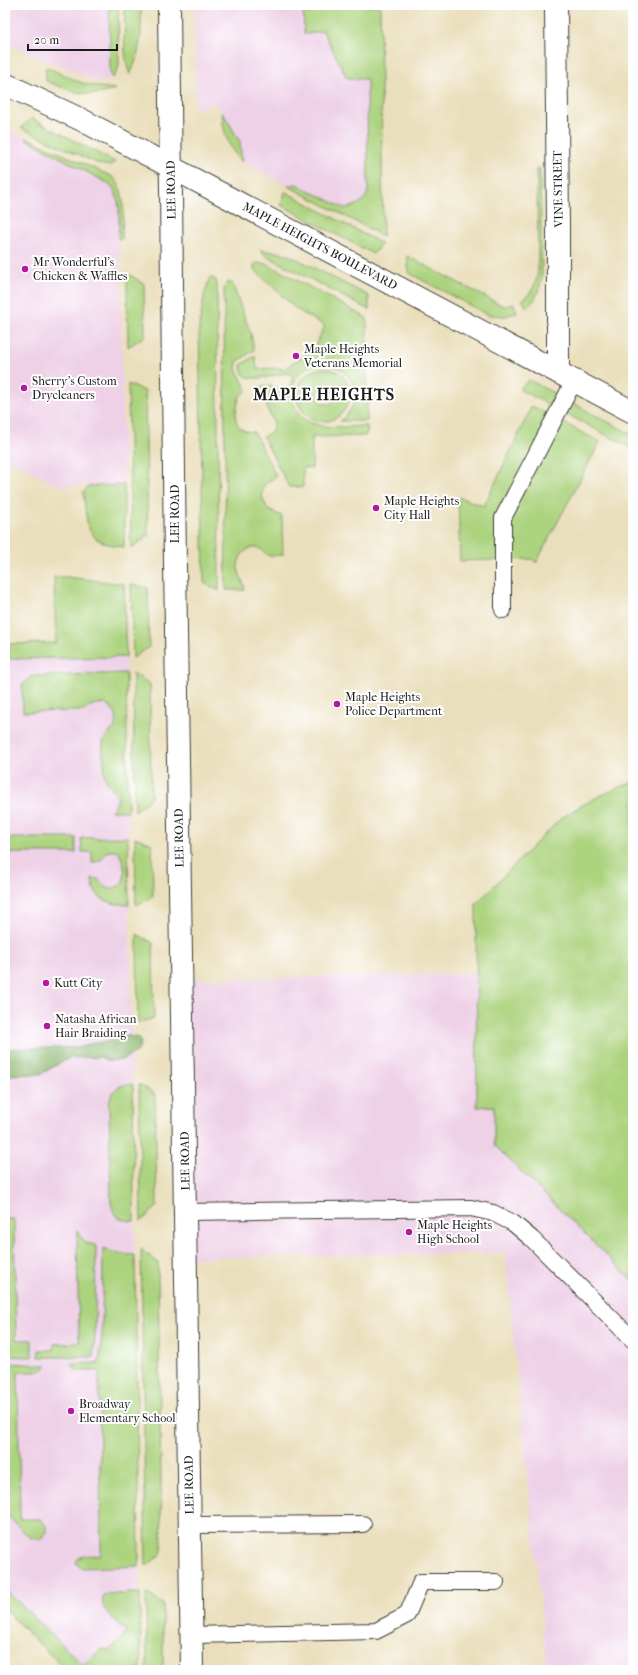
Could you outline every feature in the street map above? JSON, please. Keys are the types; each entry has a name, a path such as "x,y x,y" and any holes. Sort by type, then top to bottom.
{"main road":[{"name":"LEE ROAD","path":"169,5 175,572 192,1670"},
{"name":"VINE STREET","path":"556,5 558,226 566,377"},
{"name":"MAPLE HEIGHTS BOULEVARD","path":"5,84 82,120 633,412"}],"lane":[{"path":"503,610 503,518 566,377"},
{"path":"186,1212 471,1208 493,1213 513,1223 532,1239 633,1340"},
{"path":"190,1525 363,1524"},
{"path":"191,1636 376,1631 407,1615 421,1582 496,1582"}],"shaded area":[{"path":"5,5 118,5 119,66 115,75 105,81 96,81 5,43"},
{"path":"194,5 380,5 383,236 242,162 240,142 222,111 215,104 196,109"},
{"path":"5,129 113,177 120,186 122,197 122,239 120,239 124,485 58,486 5,457"},
{"name":"Broadway Elementary School","path":"126,657 131,1025 133,1031 132,1047 141,1670 66,1670 5,1610 5,659"},
{"name":"Maple Heights High School","path":"633,782 633,1670 547,1670 505,1253 186,1258 181,980 476,973 476,904 560,819 574,809"}],"green space":[{"path":"109,5 118,5 119,66 112,78 110,72"},
{"path":"125,5 141,5 139,50 130,75 127,67 125,50"},
{"path":"303,5 380,5 383,236 288,186 296,184 344,208 362,201 367,195 368,191 367,79 347,78 323,31 304,34"},
{"path":"46,67 82,83 116,89 97,94 72,91 46,81"},
{"path":"222,111 240,142 242,162 229,144 223,126"},
{"path":"31,118 115,162 110,166 99,164 21,128"},
{"path":"27,138 113,177 121,190 123,206 122,239 118,239 118,204 117,197 111,185 26,139"},
{"path":"537,168 540,169 542,276 538,294 527,308 522,300 529,294 533,287 538,271"},
{"path":"285,192 382,244 373,254 281,205"},
{"path":"260,250 282,253 293,257 369,296 369,310 265,255"},
{"path":"407,256 499,304 505,306 514,304 517,313 505,316 488,315 409,273"},
{"path":"257,263 267,264 367,318 367,421 340,421 352,407 355,393 351,380 342,370 329,364 316,364 303,371 293,386 290,385 293,375 288,373 268,377 252,378 246,376 242,372 241,365 255,356 257,369 281,368 282,370 315,349 314,347 325,326 296,309 254,269 254,265"},
{"path":"127,273 144,284 145,336 128,347"},
{"path":"210,277 216,280 217,284 219,591 204,583 199,327 204,296"},
{"path":"228,282 232,283 251,334 254,350 237,362 236,369 247,390 240,396 236,420 241,429 254,432 276,476 264,485 262,494 268,510 282,516 283,555 268,556 261,549 250,548 241,556 239,560 239,574 245,590 226,590 224,289"},
{"path":"321,368 335,371 344,378 348,387 349,398 346,408 339,416 329,421 316,420 309,417 300,407 297,400 300,382 309,373","holes":["326,387 333,390 335,397 331,404 323,404 320,402 317,395 322,388"]},
{"path":"529,380 633,435 633,449 519,389"},
{"path":"128,384 145,391 148,536 131,548"},
{"path":"270,386 292,391 294,405 300,415 308,421 318,425 330,427 367,426 367,433 365,436 312,437 312,468 303,468 303,487 289,487 263,437 271,432 274,424 267,408 264,393 259,388"},
{"path":"532,406 600,442 536,563 532,559 460,561 458,497 484,506"},
{"path":"124,485 124,547 110,545 94,537 90,531 88,523 83,492 89,486"},
{"path":"54,577 67,577 124,584 126,657 5,659 5,644 56,643"},
{"path":"131,584 148,588 149,647 133,658"},
{"path":"126,673 128,811 111,811 117,801 117,797 116,793 105,777 103,742 116,725 116,717 111,708 104,704 96,704 84,711 23,712 22,685 30,677 37,676"},
{"path":"133,673 150,684 151,798 135,811"},
{"path":"633,782 633,1281 494,1145 494,1106 477,1107 476,904 560,819 595,798"},
{"path":"128,837 129,905 115,904 99,897 93,886 92,879 98,879 110,889 119,886 124,877 124,866 120,855 117,851 107,851 101,860 92,863 92,852 82,852 81,838"},
{"path":"135,837 152,844 153,897 136,905"},
{"path":"5,838 76,838 76,853 5,853"},
{"path":"137,934 153,943 154,1018 138,1023"},
{"path":"123,1035 140,1038 141,1043 138,1051 122,1060 109,1061 100,1057 69,1058 41,1074 5,1075 5,1049 81,1047 93,1043 106,1042"},
{"path":"133,1084 134,1221 125,1220 118,1217 112,1207 109,1103 112,1094 117,1088 124,1085"},
{"path":"139,1084 155,1094 157,1207 141,1221"},
{"path":"5,1219 14,1219 16,1340 32,1340 32,1357 5,1356"},
{"path":"77,1231 85,1243 96,1245 95,1335 93,1357 39,1357 39,1350 54,1350 54,1344 79,1343"},
{"path":"103,1248 120,1254 135,1255 139,1566 81,1568 76,1563 77,1560 83,1556 101,1555 99,1371 77,1371 71,1364 99,1363 102,1335"},
{"path":"141,1249 158,1263 162,1554 146,1566"},
{"path":"5,1363 47,1365 41,1370 34,1372 18,1372 20,1519 41,1519 46,1526 47,1532 40,1540 29,1537 5,1513 5,1483 9,1479 5,1475"},
{"path":"5,1589 83,1665 101,1649 110,1650 127,1632 106,1610 102,1600 104,1595 140,1593 141,1670 66,1670 5,1610"},
{"path":"146,1593 163,1604 163,1670 147,1670"}],"place":[{"name":"Mr Wonderful’s Chicken & Waffles","path":"25,269"},
{"name":"Maple Heights Veterans Memorial","path":"296,356"},
{"name":"Sherry’s Custom Drycleaners","path":"24,388"},
{"name":"Maple Heights City Hall","path":"376,508"},
{"name":"Maple Heights Police Department","path":"337,704"},
{"name":"Kutt City","path":"46,983"},
{"name":"Natasha African Hair Braiding","path":"47,1026"},
{"name":"Maple Heights High School","path":"409,1232"},
{"name":"Broadway Elementary School","path":"71,1411"}],"district":[{"name":"MAPLE HEIGHTS","path":"324,394"}]}
